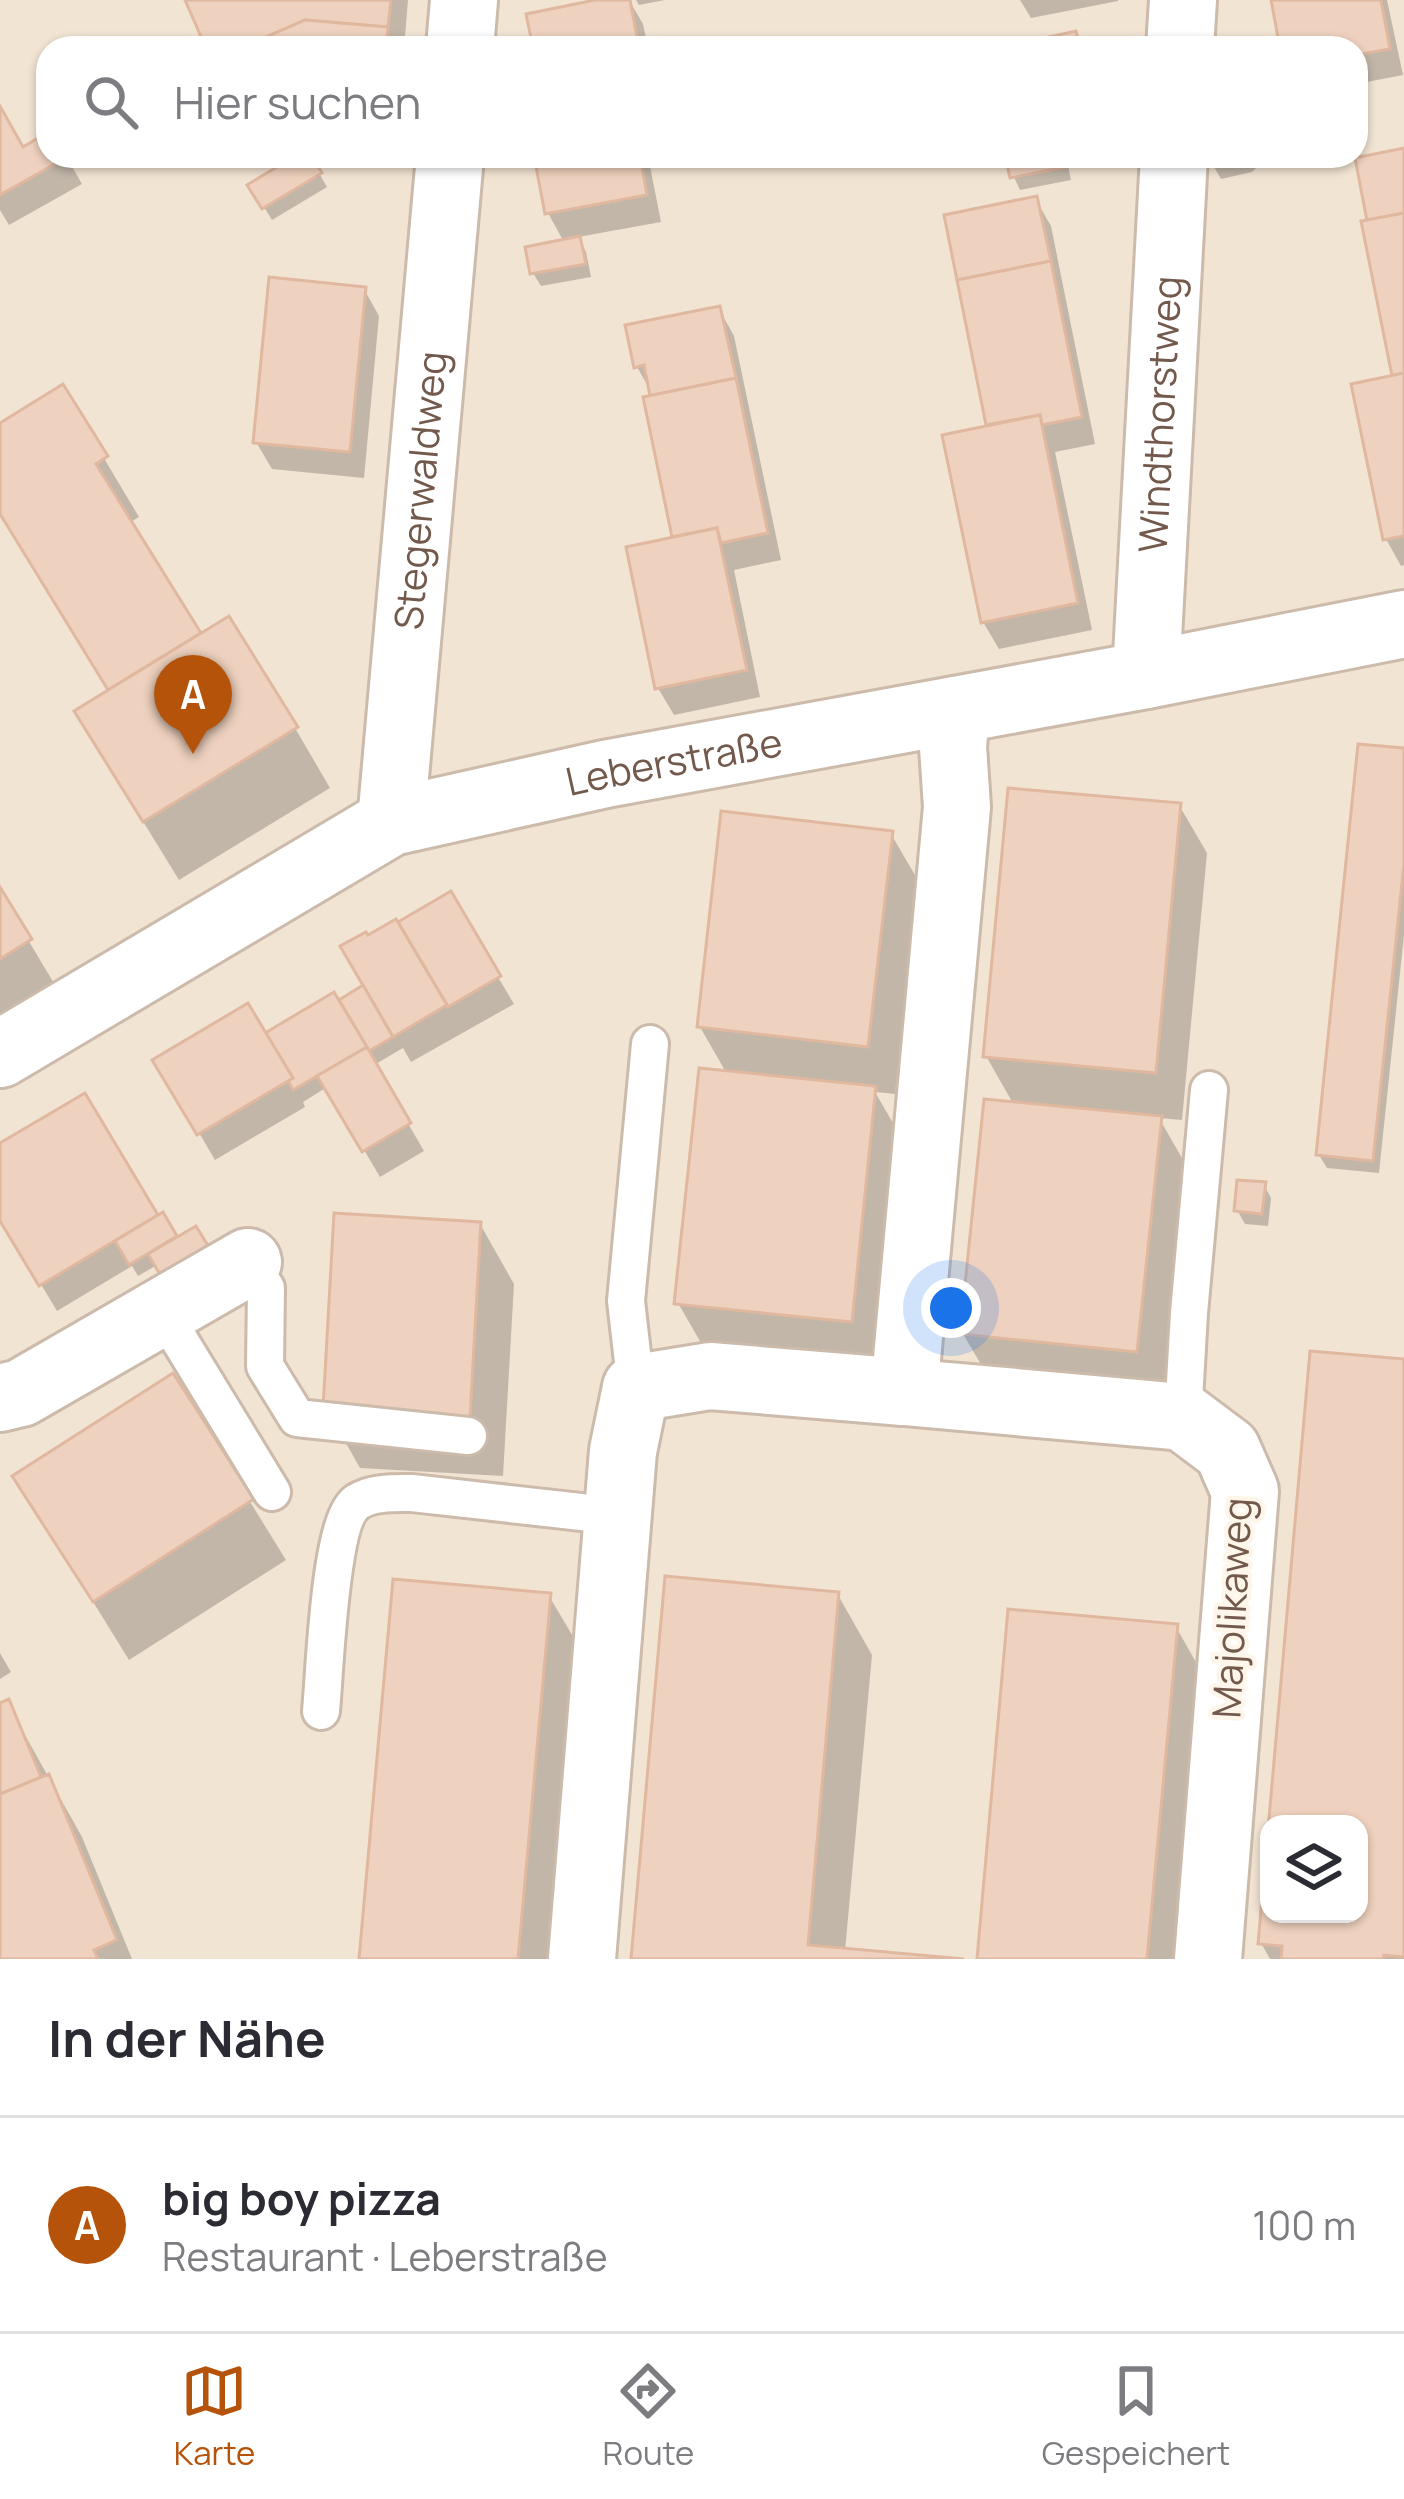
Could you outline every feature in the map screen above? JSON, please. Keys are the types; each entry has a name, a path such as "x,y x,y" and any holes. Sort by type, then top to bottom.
{"street":[{"path":"461,36 464,0"},
{"path":"1181,36 1183,0"},
{"name":"Stegerwaldweg","path":"392,822 449,168"},
{"name":"Windthorstweg","path":"1146,675 1173,168"},
{"name":"Leberstraße","path":"0,1054 392,822 605,774 1404,624"},
{"path":"904,1392 957,807 956,710"},
{"path":"0,1398 21,1393 248,1262"},
{"path":"582,1959 622,1451 636,1388 710,1376 1183,1417"},
{"name":"Majolikaweg","path":"1183,1417 1227,1450 1245,1491 1208,1959"}],"lane":[{"path":"636,1388 626,1301 650,1044"},
{"path":"1183,1417 1209,1090"},
{"path":"248,1262 266,1288 265,1366 297,1418 468,1436"},
{"path":"163,1313 272,1492"},
{"path":"322,1711 336,1550 346,1514 359,1500 412,1493 617,1516"}],"shaded area":[{"path":"0,0 1404,0 1404,1959 0,1959"}],"building":[{"path":"185,0 391,0 388,27 305,20 268,36 201,36"},
{"path":"595,0 630,0 637,36 531,36 526,14"},
{"path":"1271,0 1381,0 1390,49 1368,53 1368,36 1278,36"},
{"path":"305,20 388,27 387,36 268,36"},
{"path":"0,106 23,147 36,139 36,168 48,168 0,195"},
{"path":"1404,148 1404,213 1367,221 1357,168 1368,168 1368,155"},
{"path":"275,168 319,168 322,173 262,209 247,185"},
{"path":"536,168 642,168 647,195 545,214"},
{"path":"1008,168 1061,168 1010,178"},
{"path":"1037,196 1051,261 957,280 944,215"},
{"path":"1404,213 1404,373 1392,376 1361,221"},
{"path":"580,236 586,264 530,274 525,247"},
{"path":"1051,261 1082,417 1042,425 1040,415 986,425 957,280"},
{"path":"269,277 366,287 350,452 253,443"},
{"path":"720,306 736,378 650,396 644,365 634,368 625,325"},
{"path":"1404,373 1404,536 1383,540 1351,384"},
{"path":"736,378 768,533 721,543 717,528 672,537 643,397"},
{"path":"63,384 108,456 96,464 201,633 108,690 0,514 0,423"},
{"path":"1040,415 1078,603 981,623 942,435"},
{"path":"717,528 747,670 655,689 626,547"},
{"path":"229,616 298,727 143,822 74,711"},
{"path":"1358,744 1404,748 1404,864 1373,1161 1316,1155"},
{"path":"1008,788 1181,803 1156,1073 983,1057"},
{"path":"721,811 893,831 868,1047 697,1027"},
{"path":"0,887 32,939 0,959"},
{"path":"451,891 501,976 448,1007 398,922"},
{"path":"396,919 447,1005 393,1037 340,946"},
{"path":"363,985 393,1037 369,1051 339,1000"},
{"path":"334,992 367,1047 293,1090 288,1081 293,1078 265,1033"},
{"path":"248,1003 293,1078 197,1135 152,1060"},
{"path":"367,1047 411,1123 362,1152 317,1076"},
{"path":"699,1068 876,1086 852,1322 674,1304"},
{"path":"85,1093 158,1215 39,1286 0,1221 0,1143"},
{"path":"984,1099 1162,1116 1137,1352 960,1334"},
{"path":"1237,1180 1266,1182 1262,1214 1234,1211"},
{"path":"163,1212 177,1236 129,1265 115,1241"},
{"path":"334,1213 481,1222 470,1417 323,1409"},
{"path":"196,1226 210,1249 162,1278 148,1254"},
{"path":"1310,1351 1404,1359 1404,1957 1281,1959 1282,1946 1258,1944 1260,1921 1368,1923 1368,1815 1269,1815"},
{"path":"173,1373 254,1499 93,1602 12,1476"},
{"path":"665,1576 839,1592 808,1945 964,1959 631,1959"},
{"path":"393,1579 551,1593 518,1959 359,1959"},
{"path":"1008,1609 1178,1624 1147,1959 977,1959"},
{"path":"9,1699 41,1777 0,1794 0,1703"},
{"path":"49,1774 117,1940 94,1950 98,1959 0,1959 0,1794"}],"place":[{"name":"big boy pizza","path":"193,754"}]}
